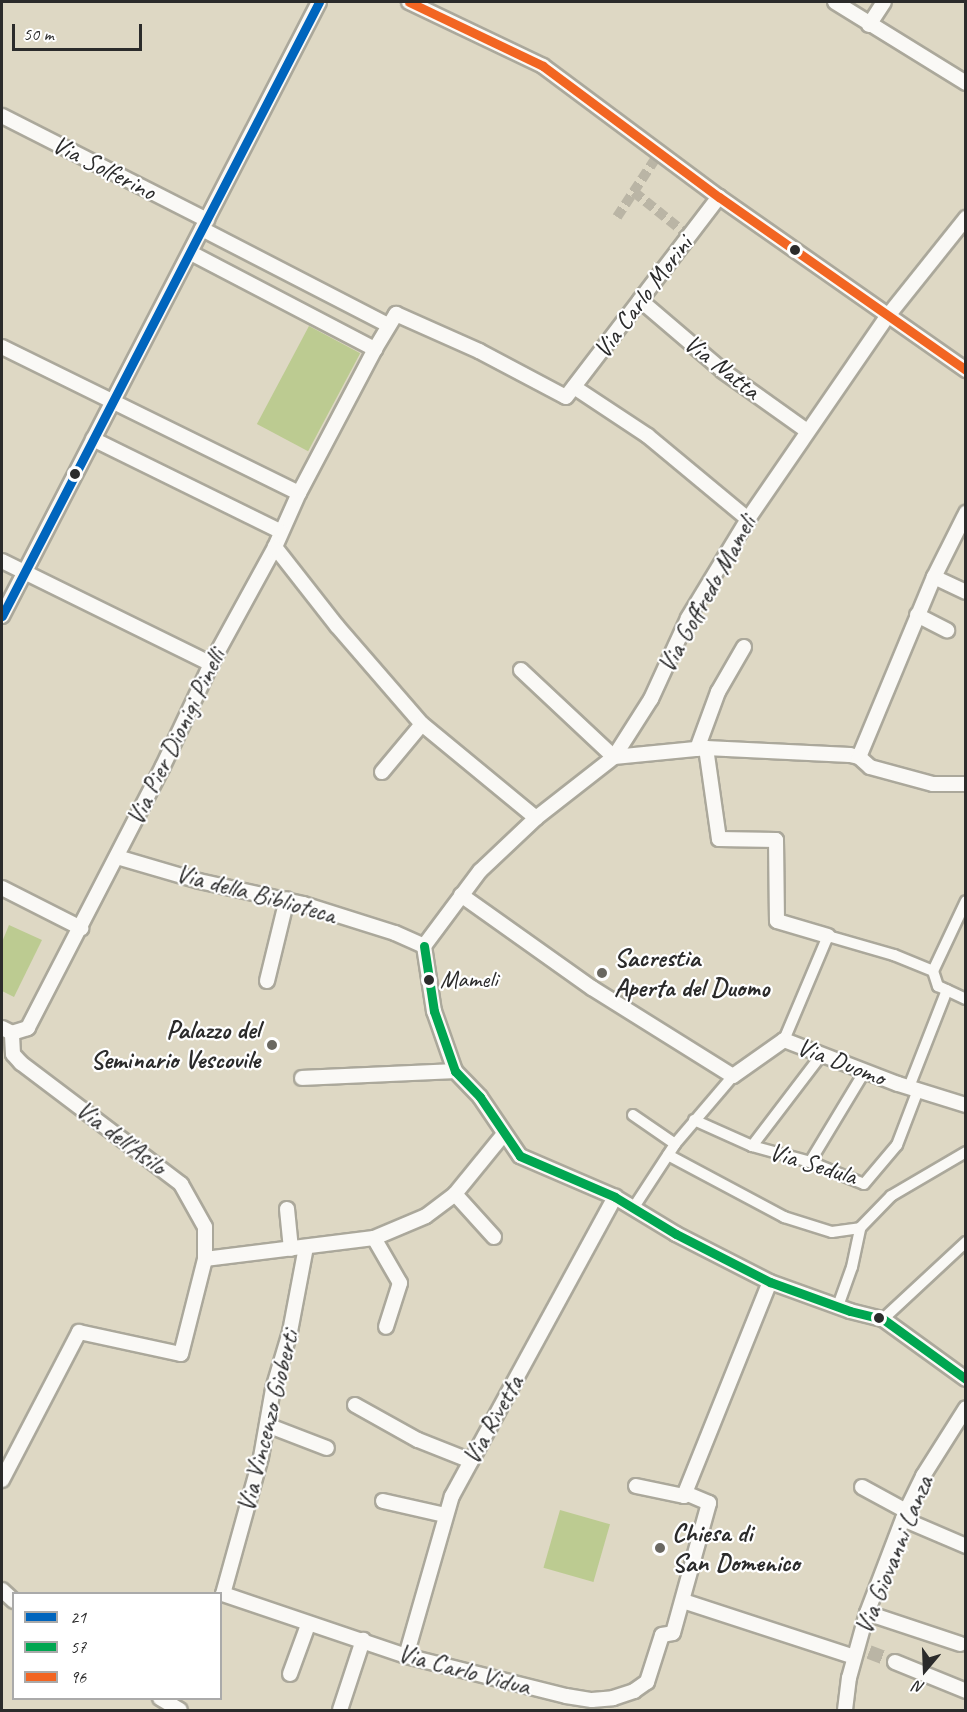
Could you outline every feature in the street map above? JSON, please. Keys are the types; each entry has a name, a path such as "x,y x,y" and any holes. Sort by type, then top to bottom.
{"street":[{"path":"2,616 319,2"},
{"path":"409,2 543,66 719,197 887,317 966,370"},
{"path":"834,2 966,83"},
{"path":"869,25 884,2"},
{"name":"Via Solferino","path":"2,116 388,325"},
{"name":"Via Carlo Morini","path":"570,392 719,197"},
{"name":"Via Goffredo Mameli","path":"424,946 480,871 536,818 614,757 651,699 688,618 748,519 887,317 966,218"},
{"path":"191,253 375,349"},
{"name":"Via Natta","path":"640,300 723,371 807,431"},
{"path":"388,325 396,314 570,392 648,436 748,519"},
{"name":"Via Pier Dionigi Pinelli","path":"7,1030 28,1028 117,857 211,664 275,548 280,531 299,493 388,325"},
{"path":"2,347 299,493"},
{"path":"93,439 280,531"},
{"path":"859,758 917,615 966,513"},
{"path":"275,548 337,626 422,724 536,818"},
{"path":"2,561 211,664"},
{"path":"934,577 966,592"},
{"path":"917,615 947,630"},
{"path":"744,647 718,692 701,748 719,838 776,840 777,921 894,955 933,971"},
{"path":"521,670 614,757 701,748 859,758 870,767 933,784 966,784"},
{"path":"382,772 422,724"},
{"name":"Via della Biblioteca","path":"117,857 200,881 286,899 395,933 424,946"},
{"path":"2,888 81,928"},
{"path":"461,895 592,988 733,1076"},
{"path":"267,981 286,899"},
{"path":"966,901 933,971 938,986 966,999"},
{"path":"634,1207 675,1144 733,1076 784,1040 828,936"},
{"path":"424,946 434,1011 455,1071 480,1097 520,1156 615,1197 675,1234 770,1282 883,1319 966,1379"},
{"path":"908,1087 947,990"},
{"name":"Via dell'Asilo","path":"2,1480 79,1332 181,1354 205,1259 206,1227 181,1184 21,1063 13,1054 7,1030"},
{"name":"Via Duomo","path":"784,1040 908,1087 966,1105"},
{"path":"752,1146 822,1054"},
{"path":"302,1078 455,1071"},
{"path":"810,1162 865,1071"},
{"name":"Via Sedula","path":"694,1120 752,1146 810,1162 864,1184 897,1145 908,1087"},
{"path":"633,1115 675,1144"},
{"path":"205,1259 374,1239 426,1216 454,1194 504,1134"},
{"path":"838,1306 852,1267 860,1228 891,1196 966,1152"},
{"path":"668,1155 784,1217 832,1232 860,1228"},
{"path":"454,1194 494,1237"},
{"name":"Via Rivetta","path":"406,1656 445,1515 471,1461 615,1197"},
{"path":"287,1209 291,1249"},
{"path":"374,1239 400,1283 386,1327"},
{"path":"883,1319 966,1242"},
{"name":"Via Vincenzo Gioberti","path":"224,1594 267,1425 273,1389 290,1332 306,1247"},
{"path":"636,1486 684,1496 770,1282"},
{"path":"355,1405 418,1440 471,1461"},
{"name":"Via Giovanni Lanza","path":"849,1708 867,1613 905,1515 923,1476 966,1408"},
{"path":"267,1425 327,1448"},
{"path":"862,1487 905,1515 966,1546"},
{"path":"685,1493 709,1503 683,1601 860,1653"},
{"path":"383,1500 445,1515"},
{"name":"Via Carlo Vidua","path":"224,1594 308,1625 363,1640 406,1656 566,1696 592,1705 634,1691 647,1682 662,1635 673,1633 683,1601"},
{"path":"867,1613 960,1644"},
{"path":"290,1674 308,1625"},
{"path":"340,1710 363,1640"},
{"path":"895,1662 966,1691"},
{"path":"163,1700 180,1710"}],"green space":[{"path":"309,326 360,353 308,451 257,424"},
{"path":"9,925 42,940 14,997 2,991 2,942"},
{"path":"560,1510 610,1524 593,1582 543,1568"}],"tunnel":[{"path":"617,217 659,153"},
{"path":"634,192 689,236"},
{"path":"869,1652 895,1662"}],"transit line":[{"name":"21","path":"2,616 319,2"},
{"name":"96","path":"409,2 543,66 719,197 966,370"},
{"name":"57","path":"424,946 434,1011 455,1071 480,1097 520,1156 615,1197 676,1234 770,1282 850,1311 883,1319 966,1379"}],"place":[{"name":"Sacrestia Aperta del Duomo","path":"602,973"},
{"name":"Mameli","path":"429,980"},
{"name":"Palazzo del Seminario Vescovile","path":"272,1045"},
{"name":"Chiesa di San Domenico","path":"660,1548"}]}
